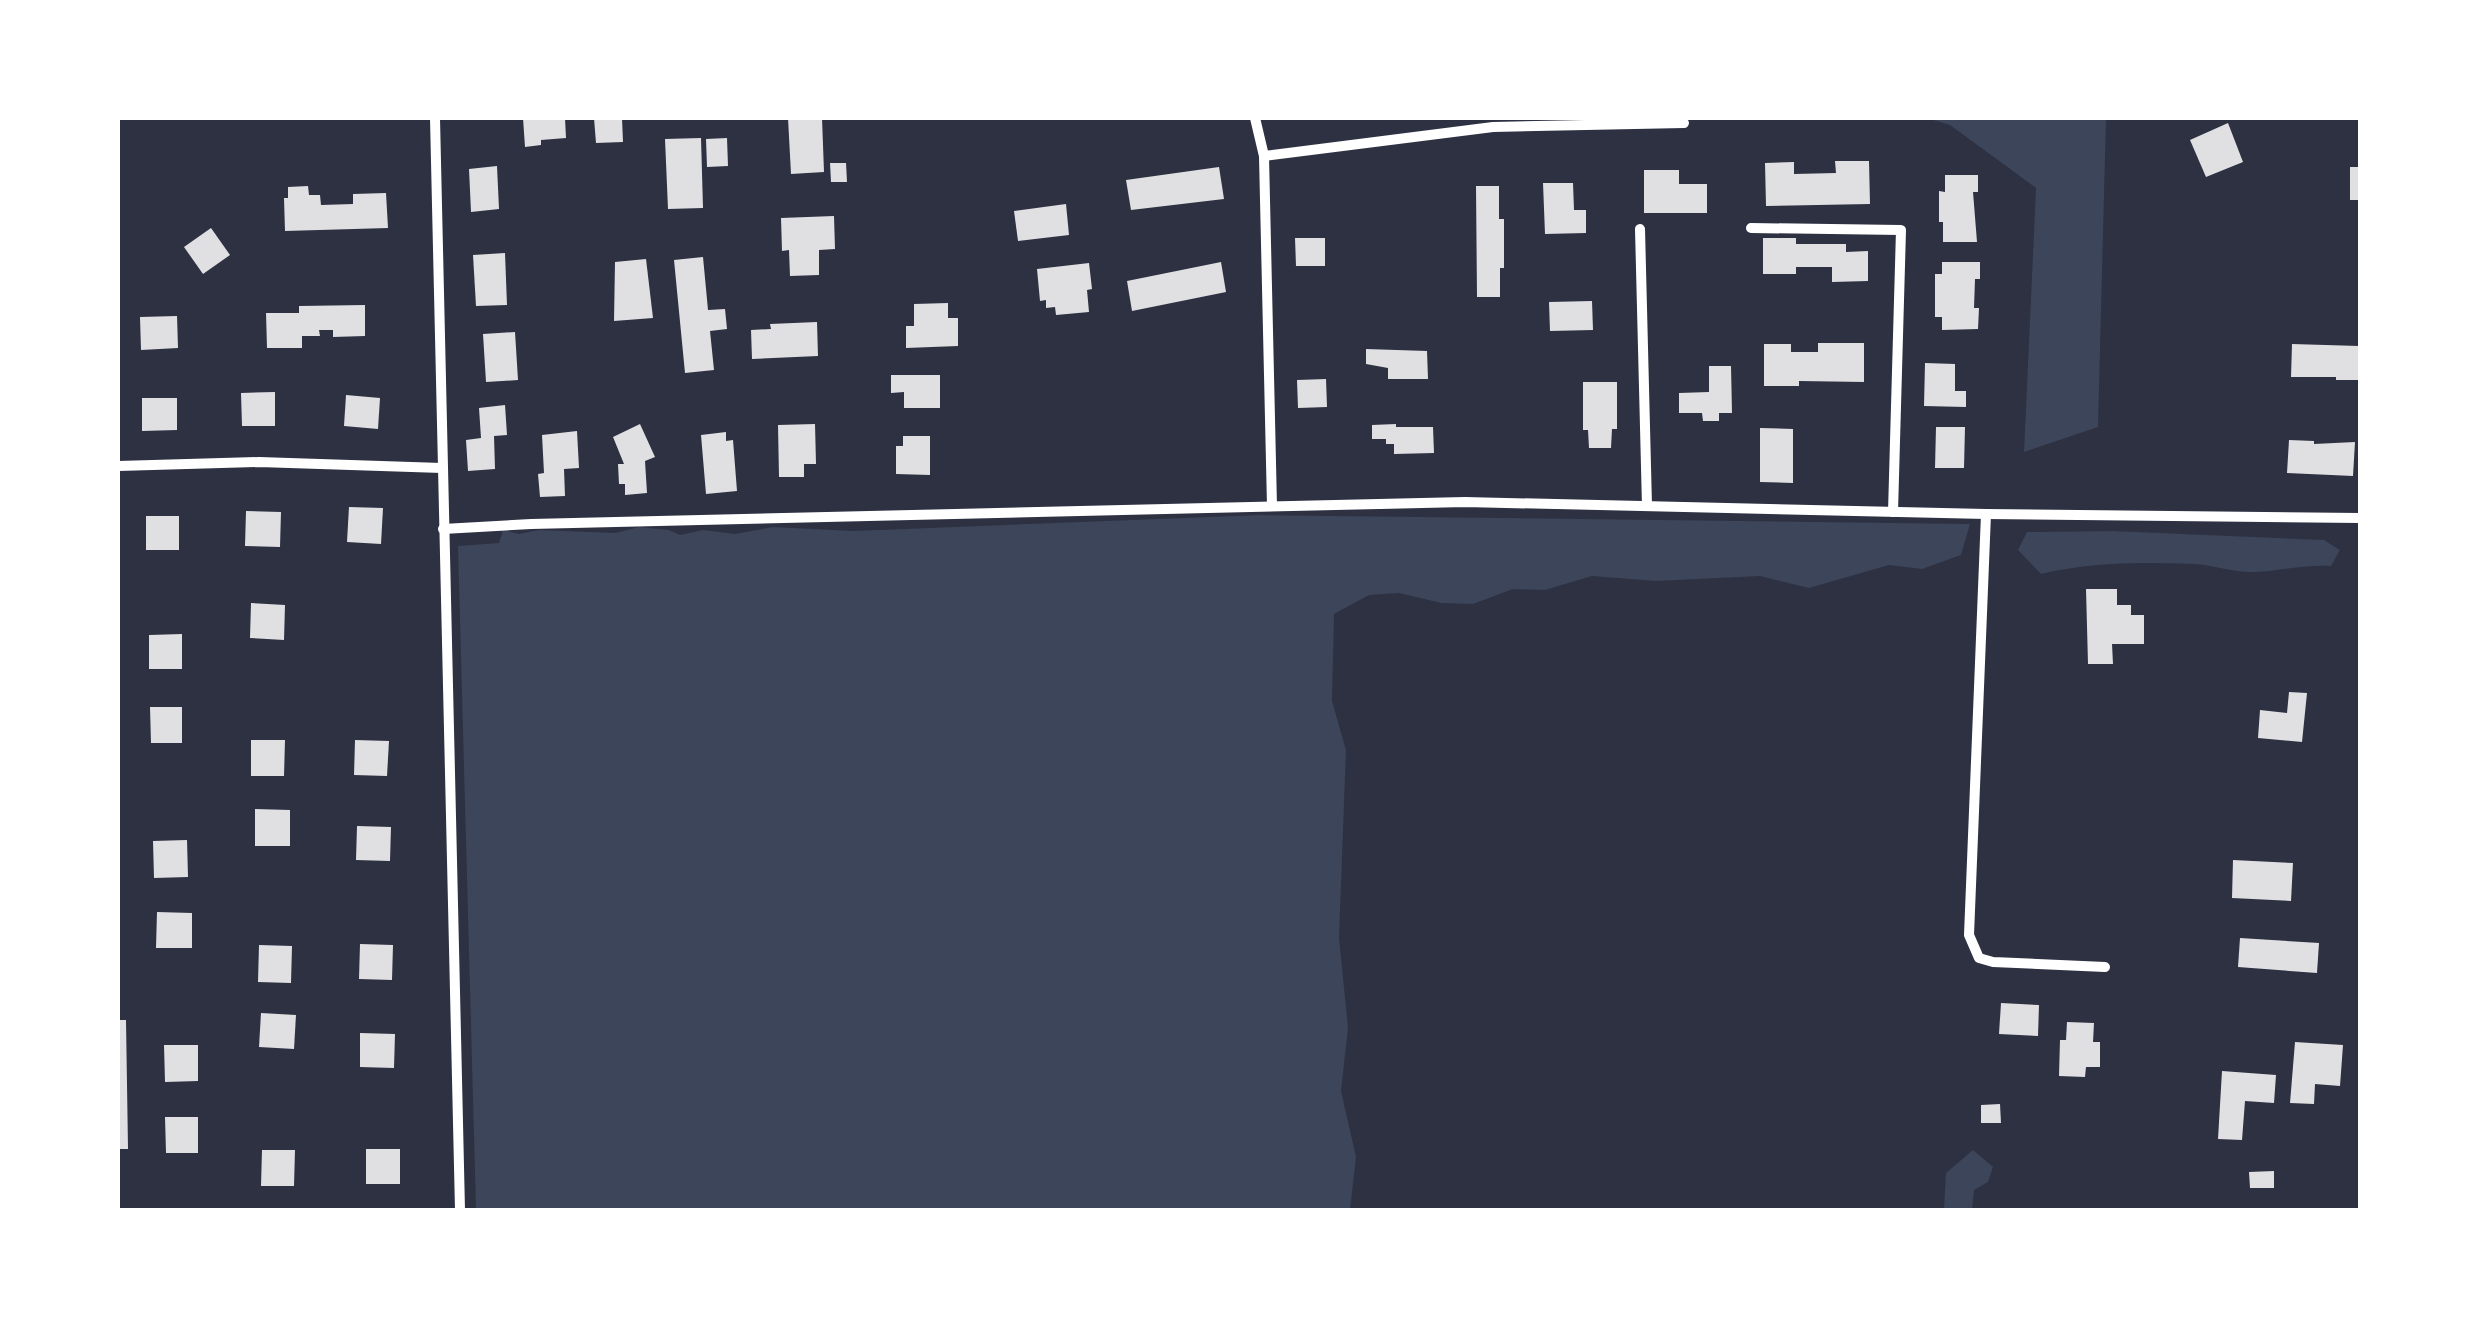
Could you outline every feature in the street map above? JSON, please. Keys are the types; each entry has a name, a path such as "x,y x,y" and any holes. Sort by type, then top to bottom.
{"street":[{"path":"435,118 460,1210"},
{"path":"1255,118 1264,156 1272,506"},
{"path":"1264,156 1494,127 1684,124"},
{"path":"1751,228 1901,230 1893,512"},
{"path":"1640,229 1647,506"},
{"path":"118,466 259,462 442,468"},
{"path":"444,529 1465,502 2360,518"},
{"path":"1986,514 1968,935 1979,958 1993,962 2105,967"}],"shaded area":[{"path":"1927,118 2106,118 2098,427 2024,452 2036,188 1950,125"},
{"path":"1260,515 1970,524 1961,555 1922,569 1889,565 1809,588 1760,576 1656,581 1592,576 1545,590 1513,589 1473,604 1441,603 1399,593 1369,595 1334,614 1332,701 1346,750 1339,938 1348,1028 1341,1091 1356,1157 1350,1210 476,1210 458,546 499,543 503,530 519,534 539,530 615,533 639,527 680,535 703,530 735,534 773,527 854,531"},
{"path":"2113,531 2324,540 2340,550 2331,566 2240,571 2194,564 2136,563 2041,574 2018,550 2027,532"},
{"path":"1973,1150 1993,1167 1988,1182 1974,1190 1972,1210 1944,1210 1946,1173"}],"building":[{"path":"523,118 565,118 566,138 541,140 541,145 525,147"},
{"path":"594,118 622,118 623,142 596,143"},
{"path":"788,118 822,118 824,172 791,174"},
{"path":"2228,123 2243,162 2206,177 2190,140"},
{"path":"701,138 703,208 668,209 665,139"},
{"path":"727,138 728,166 707,167 706,139"},
{"path":"1835,161 1869,161 1870,204 1766,206 1765,163 1794,162 1794,174 1836,173"},
{"path":"830,163 846,163 847,182 831,182"},
{"path":"497,166 499,209 471,212 469,169"},
{"path":"1219,167 1224,199 1131,210 1126,180"},
{"path":"2350,167 2360,167 2360,200 2350,200"},
{"path":"1644,170 1679,170 1679,184 1707,184 1707,213 1644,213"},
{"path":"1945,175 1978,175 1978,192 1973,192 1977,242 1943,242 1939,191 1945,192"},
{"path":"1543,183 1573,183 1574,210 1586,210 1586,233 1545,234"},
{"path":"308,186 309,195 320,195 321,205 353,204 353,194 386,193 388,228 285,231 284,198 288,198 288,187"},
{"path":"1476,186 1499,186 1499,219 1504,219 1500,297 1477,297"},
{"path":"1066,204 1069,235 1018,241 1014,211"},
{"path":"834,216 835,249 819,250 819,275 790,276 789,250 782,251 781,218"},
{"path":"211,228 230,255 203,274 184,247"},
{"path":"1295,238 1325,238 1325,266 1296,266"},
{"path":"1763,238 1796,238 1796,244 1846,244 1846,252 1868,251 1868,281 1832,282 1832,267 1796,267 1796,274 1763,274"},
{"path":"505,253 507,305 476,306 473,255"},
{"path":"703,257 708,310 725,309 727,329 710,331 714,370 685,373 674,260"},
{"path":"646,259 653,318 614,321 615,262"},
{"path":"1221,262 1226,292 1132,311 1127,281"},
{"path":"1942,262 1980,262 1974,308 1979,308 1978,329 1942,330 1942,317 1935,317 1935,274 1942,274"},
{"path":"1089,263 1089,312 1056,315 1055,307 1046,308 1046,300 1040,301 1037,269"},
{"path":"1592,301 1593,330 1550,331 1549,302"},
{"path":"948,303 948,318 958,318 958,346 906,348 906,326 914,326 914,304"},
{"path":"365,305 365,336 333,337 333,330 319,330 320,336 302,336 302,348 267,348 266,313 299,313 299,306"},
{"path":"177,316 178,348 141,350 140,317"},
{"path":"817,322 818,356 752,359 751,330 771,329 770,324"},
{"path":"515,332 518,380 486,382 483,334"},
{"path":"1818,343 1864,343 1864,382 1799,381 1799,386 1764,386 1764,344 1791,344 1791,352 1818,352"},
{"path":"2292,344 2359,346 2358,380 2291,377"},
{"path":"1366,349 1427,351 1428,379 1388,379 1388,368 1366,364"},
{"path":"1925,363 1955,364 1955,391 1966,391 1966,407 1924,406"},
{"path":"1709,366 1731,366 1732,413 1719,413 1719,421 1703,421 1702,413 1679,413 1679,393 1709,392"},
{"path":"891,375 940,375 940,408 904,408 904,392 891,393"},
{"path":"1326,379 1327,407 1298,408 1297,380"},
{"path":"1583,382 1617,382 1617,429 1612,429 1611,448 1589,448 1588,430 1583,430"},
{"path":"275,392 275,426 242,426 241,393"},
{"path":"346,395 380,398 378,429 344,426"},
{"path":"142,398 177,398 177,430 142,431"},
{"path":"505,405 507,435 494,436 495,469 468,471 466,440 481,438 479,408"},
{"path":"640,424 655,457 645,461 647,493 625,495 625,484 619,484 618,464 624,464 613,437"},
{"path":"815,424 816,464 804,464 804,477 779,477 778,425"},
{"path":"1372,425 1433,427 1434,453 1394,454 1394,444 1386,444 1386,439 1372,439"},
{"path":"1936,427 1965,427 1964,468 1935,468"},
{"path":"1760,428 1793,429 1793,483 1760,482"},
{"path":"577,431 579,468 564,469 565,496 540,497 538,474 544,473 542,435"},
{"path":"726,432 726,441 733,440 737,491 706,494 701,435"},
{"path":"903,436 930,436 930,475 896,474 896,446 903,446"},
{"path":"2289,440 2314,444 2355,442 2353,476 2287,473"},
{"path":"349,507 383,508 381,544 347,542"},
{"path":"246,511 281,512 280,547 245,546"},
{"path":"146,516 179,516 179,550 146,550"},
{"path":"2086,589 2117,589 2117,605 2131,605 2131,615 2144,615 2144,644 2112,644 2113,664 2088,664"},
{"path":"251,603 285,605 284,640 250,638"},
{"path":"182,634 182,669 149,669 149,635"},
{"path":"2289,692 2307,693 2302,742 2258,738 2260,710 2287,713"},
{"path":"150,707 182,707 182,743 151,743"},
{"path":"251,740 285,740 284,776 251,776"},
{"path":"355,740 389,741 387,776 354,775"},
{"path":"255,809 290,810 290,846 255,846"},
{"path":"357,826 391,827 390,861 356,860"},
{"path":"187,840 188,877 154,878 153,841"},
{"path":"2233,860 2293,863 2291,901 2232,898"},
{"path":"157,912 192,913 192,948 156,948"},
{"path":"2240,938 2319,943 2317,973 2238,967"},
{"path":"360,944 393,945 392,980 359,979"},
{"path":"259,945 292,946 291,983 258,982"},
{"path":"2001,1003 2039,1005 2038,1036 1999,1034"},
{"path":"261,1013 296,1015 294,1049 259,1047"},
{"path":"118,1020 126,1020 128,1149 118,1149"},
{"path":"2067,1022 2094,1023 2093,1042 2100,1042 2100,1067 2086,1067 2085,1077 2059,1076 2060,1040 2066,1040"},
{"path":"360,1033 395,1034 394,1068 360,1067"},
{"path":"2295,1042 2343,1045 2340,1086 2315,1084 2314,1104 2290,1103"},
{"path":"164,1045 198,1045 198,1081 165,1082"},
{"path":"2222,1071 2276,1075 2274,1103 2245,1101 2242,1140 2218,1139"},
{"path":"2000,1104 2001,1123 1981,1123 1981,1105"},
{"path":"165,1117 198,1117 198,1153 166,1153"},
{"path":"366,1149 400,1149 400,1184 366,1184"},
{"path":"262,1150 295,1150 294,1186 261,1186"},
{"path":"2274,1171 2274,1188 2250,1188 2249,1172"}]}
